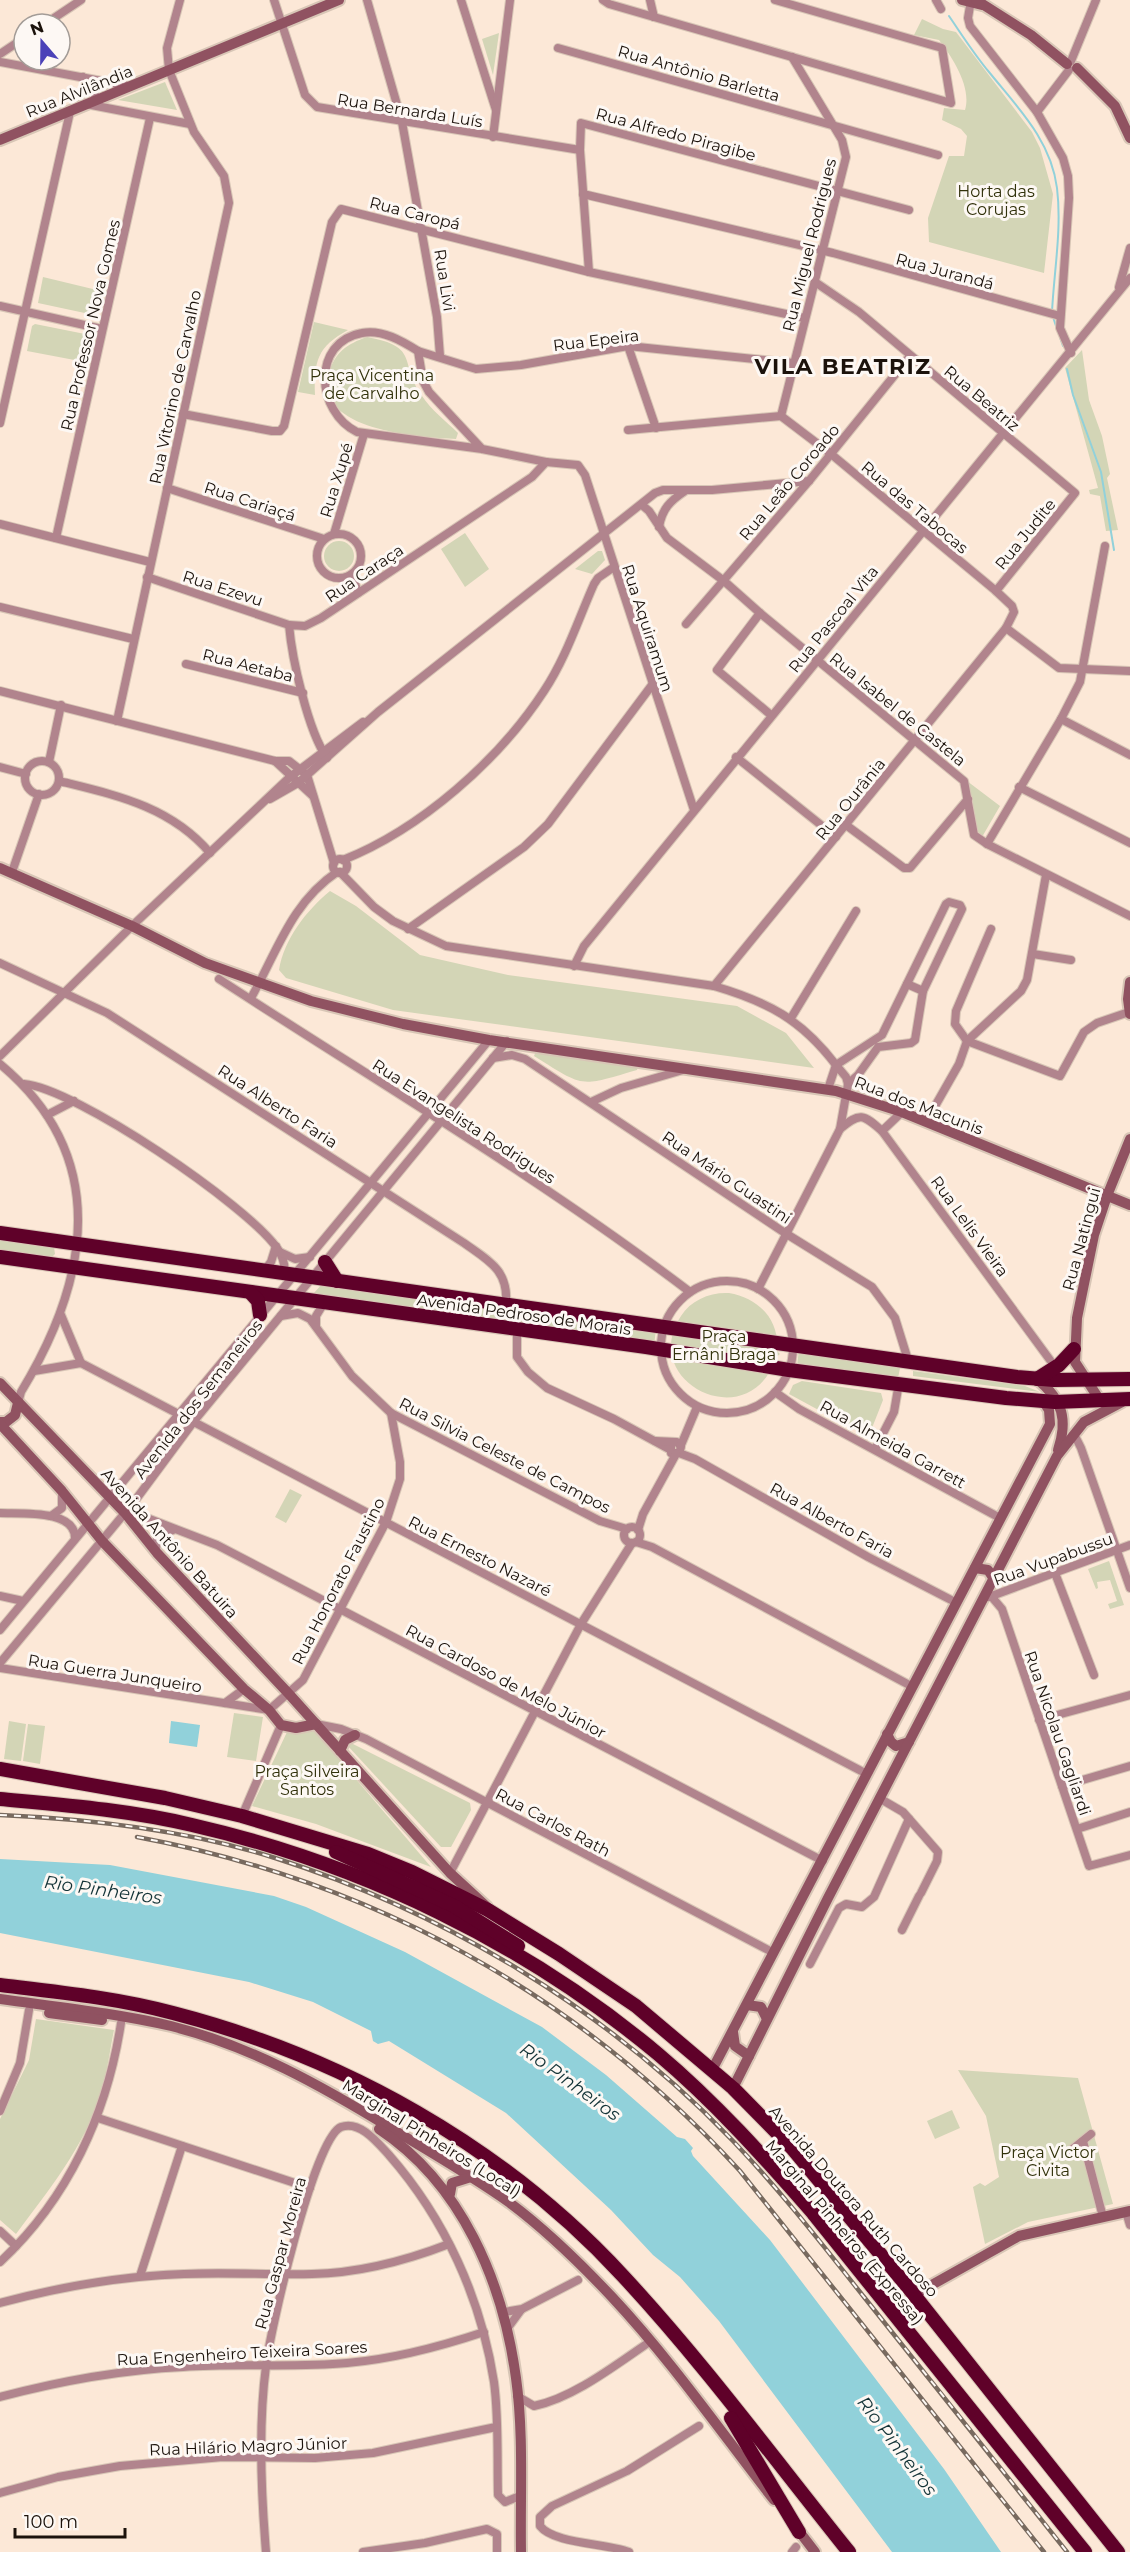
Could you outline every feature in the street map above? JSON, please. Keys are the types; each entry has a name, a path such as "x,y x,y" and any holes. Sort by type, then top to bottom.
{"highway":[{"name":"Avenida Pedroso de Morais","path":"0,1233 990,1373 1037,1379 1086,1379"},
{"path":"57,1265 67,1255 66,1248 60,1242"},
{"path":"96,1271 92,1267 91,1258 100,1248"},
{"name":"Avenida Pedroso de Morais","path":"0,1257 660,1349 789,1370 1049,1401 1130,1399"},
{"path":"325,1262 337,1281"},
{"path":"250,1292 258,1301 261,1315"},
{"path":"1037,1379 1059,1365 1074,1349"},
{"path":"899,1383 904,1371 910,1367 968,1374 990,1373"},
{"path":"1086,1379 1130,1379"},
{"name":"Avenida Doutora Ruth Cardoso","path":"0,1769 165,1798 242,1816 368,1854 412,1872 488,1910 636,2006 733,2088 792,2148 907,2286 1118,2552"},
{"path":"0,1778 26,1780 49,1778"},
{"name":"Marginal Pinheiros (Expressa)","path":"0,1799 133,1813 192,1825 302,1856 349,1872 463,1924 541,1968 660,2056 768,2161 813,2213 1085,2552"},
{"path":"313,1839 348,1858 454,1906 521,1948 541,1968"},
{"path":"0,1984 111,1999 172,2012 297,2052 354,2078 491,2158 543,2200 621,2274 849,2552"},
{"path":"707,2377 800,2532"},
{"path":"1101,2532 1109,2552"}],"street":[{"path":"63,12 81,0"},
{"path":"169,70 166,54 180,0"},
{"name":"Rua Bernarda Luís","path":"274,0 305,95 313,105 321,109 580,150"},
{"name":"Rua Alvilândia","path":"3,137 70,112 339,0"},
{"name":"Rua Livi","path":"367,0 402,122 437,316 440,356"},
{"path":"461,0 496,113"},
{"path":"493,137 510,0"},
{"path":"603,0 950,104 952,99 942,48 776,0"},
{"path":"650,0 654,17"},
{"path":"936,0 941,9"},
{"path":"1037,112 1072,66 1096,0"},
{"path":"1071,353 1061,333 1058,315 1067,251 1068,177 1059,149 1037,112 970,26 968,18 972,2 1031,35 1072,66 1115,106 1130,138"},
{"name":"Rua Antônio Barletta","path":"558,48 938,155"},
{"name":"Rua Miguel Rodrigues","path":"781,416 839,191 846,153 832,124 792,57"},
{"path":"0,62 128,86"},
{"name":"Rua Vitorino de Carvalho","path":"117,721 229,203 224,176 190,124 169,70"},
{"path":"81,76 91,85 92,102 150,118 190,124"},
{"path":"0,423 70,112"},
{"name":"Rua Professor Nova Gomes","path":"56,538 150,118"},
{"name":"Rua Alfredo Piragibe","path":"589,272 580,150 580,125 584,123 909,210"},
{"name":"Rua Jurandá","path":"584,194 823,250 1058,315"},
{"name":"Rua Caropá","path":"183,414 280,431 284,426 335,214 341,209 589,272 805,318"},
{"name":"Rua Pascoal Vita","path":"1118,290 1130,248"},
{"name":"Rua Pascoal Vita","path":"574,966 584,946 736,757 1071,353 1118,290 1130,278"},
{"name":"Rua Beatriz","path":"815,282 859,312 1075,493"},
{"name":"Rua Pascoal Vita","path":"1118,290 1130,286"},
{"path":"0,306 102,329"},
{"path":"482,449 429,392 423,381 418,351 398,339 372,332 352,336 333,352 324,380 330,407 348,428 363,434 482,449 546,462"},
{"path":"628,346 656,428"},
{"name":"Rua Epeira","path":"418,351 476,369 628,346 793,363"},
{"name":"Rua Leão Coroado","path":"686,624 809,481 910,356"},
{"path":"628,430 781,416"},
{"name":"Rua das Tabocas","path":"781,416 831,454 996,591 1013,609 1013,615 1006,628"},
{"name":"Rua Xupé","path":"334,534 363,434"},
{"name":"Rua Aquiramum","path":"546,462 578,465 585,475 694,810"},
{"name":"Rua Caraça","path":"289,625 297,627 313,622 532,477 546,462"},
{"path":"270,799 298,783 322,751 378,712 655,494 663,490 685,491 809,481"},
{"path":"783,483 789,491 791,501"},
{"name":"Rua Cariaçá","path":"167,488 324,539"},
{"path":"659,527 661,516 669,503 685,491"},
{"name":"Rua Judite","path":"996,591 1075,493"},
{"name":"Rua Isabel de Castela","path":"642,505 650,511 667,538 724,580 759,613 964,781 972,832 987,844 1130,916"},
{"path":"0,524 150,562"},
{"path":"334,534 354,538 361,550 361,563 352,574 336,578 322,570 317,554 324,539 334,534"},
{"path":"987,844 1018,787 1061,719 1080,682 1080,669 1105,546"},
{"path":"250,998 290,920 340,866 442,800 506,741 555,673 575,633 594,584 598,578 614,567"},
{"path":"352,574 358,593"},
{"name":"Rua Ezevu","path":"147,577 289,625"},
{"path":"0,607 133,639"},
{"path":"759,613 717,670 771,715"},
{"path":"289,625 303,693 322,751 327,758"},
{"path":"1006,628 1059,668 1130,671"},
{"name":"Rua Ourânia","path":"714,986 1006,628"},
{"name":"Rua Aetaba","path":"186,664 303,693"},
{"path":"408,929 524,847 548,824 652,685"},
{"path":"0,691 275,761 289,761 304,772 330,849 349,880 374,908 408,929 446,946 468,951 714,986 752,997 790,1018 820,1045 836,1065 847,1089"},
{"path":"49,762 61,705"},
{"path":"0,1056 132,926 270,799 290,777 304,772 327,758 378,712"},
{"path":"1061,719 1130,755"},
{"path":"736,757 836,837"},
{"path":"275,761 313,796"},
{"path":"49,762 56,768 59,781 54,790 39,794 28,787 26,774 34,763 49,762"},
{"path":"0,767 26,774"},
{"path":"59,781 119,796 150,807 190,832 210,853"},
{"path":"1018,787 1130,843"},
{"path":"12,872 39,794"},
{"path":"846,825 904,868 910,868 968,799"},
{"name":"Rua dos Macunis","path":"0,868 132,926 205,963 259,983 356,1013 489,1040 828,1089 847,1089 1130,1205"},
{"path":"926,1122 959,1064 966,1041 1021,991 1034,954 1046,874"},
{"path":"758,1288 840,1129 847,1089 878,1047 905,1045 915,1040 923,991 962,909 960,905 949,902 946,904 880,1038 836,1065 828,1089"},
{"path":"790,1018 856,911"},
{"path":"991,929 956,1011 955,1024 966,1041 1060,1076 1084,1032 1097,1023 1130,1013 1130,982"},
{"path":"1034,954 1071,960"},
{"name":"Rua Alberto Faria","path":"0,963 107,1013 385,1191 498,1269 508,1288 506,1305"},
{"name":"Rua Evangelista Rodrigues","path":"219,979 442,1121 650,1261 690,1292"},
{"path":"907,984 923,991"},
{"name":"Avenida dos Semaneiros","path":"0,1629 277,1296 290,1275 312,1255 489,1040"},
{"name":"Avenida dos Semaneiros","path":"0,1663 134,1502 194,1421 507,1041"},
{"name":"Rua Mário Guastini","path":"493,1058 512,1055 525,1059 785,1233 872,1287 895,1318 908,1360"},
{"path":"0,1064 24,1084 47,1115 62,1142 75,1183 79,1206 78,1245 61,1315 34,1371 21,1392 15,1415 6,1422 0,1423"},
{"name":"Rua dos Macunis","path":"591,1102 621,1088 688,1068"},
{"path":"24,1084 44,1086 74,1101 141,1141 201,1182 252,1220 278,1249 290,1275"},
{"path":"47,1115 74,1101"},
{"path":"840,1129 861,1116 867,1117 882,1131 902,1112"},
{"name":"Rua Lelis Vieira","path":"882,1131 1050,1360"},
{"name":"Rua Natingui","path":"1074,1349 1085,1269 1107,1196 1130,1139"},
{"path":"278,1249 295,1259 312,1255 317,1260 325,1262"},
{"path":"264,1271 278,1249"},
{"path":"724,1281 745,1283 758,1288 779,1306 786,1318 793,1345 789,1370 775,1392 754,1407 742,1411 716,1412 697,1407 683,1397 669,1381 660,1349 663,1327 679,1301 703,1285 724,1281"},
{"path":"316,1328 316,1316 324,1303"},
{"name":"Rua Silvia Celeste de Campos","path":"280,1316 298,1313 310,1319 352,1376 391,1413 632,1535 913,1687"},
{"path":"34,1371 81,1363 61,1315"},
{"name":"Rua Alberto Faria","path":"517,1330 517,1357 528,1372 547,1388 655,1441 675,1448 868,1557 957,1603"},
{"path":"1074,1349 1076,1365 1099,1399"},
{"name":"Rua Ernesto Nazaré","path":"81,1363 867,1774"},
{"path":"712,2070 1050,1424 1048,1389 1037,1379"},
{"name":"Avenida Antônio Batuira","path":"0,1383 125,1513 157,1553 290,1694 450,1873 485,1903 488,1910"},
{"path":"875,1449 894,1412 899,1383"},
{"name":"Rua Almeida Garrett","path":"775,1392 799,1409 1000,1518"},
{"path":"733,2088 879,1798 988,1597 994,1579 1057,1456 1072,1436 1091,1417 1130,1399"},
{"path":"1049,1401 1063,1415 1065,1426 1057,1456"},
{"path":"450,1873 582,1624 620,1558 697,1407"},
{"name":"Rua Honorato Faustino","path":"269,1710 290,1694 303,1680 386,1522 400,1479 391,1413"},
{"path":"0,1423 62,1491 102,1541 244,1689 269,1710 281,1725 296,1728 316,1724"},
{"path":"1072,1436 1076,1438 1081,1448 1130,1588"},
{"path":"51,1516 62,1508 62,1491"},
{"name":"Rua Cardoso de Melo Júnior","path":"134,1502 147,1518 217,1545 823,1861"},
{"path":"0,1513 51,1516 68,1522 74,1530 75,1538"},
{"path":"157,1553 157,1536 175,1530"},
{"name":"Rua Vupabussu","path":"988,1597 1130,1545"},
{"path":"975,1568 988,1570 994,1579"},
{"path":"1055,1573 1094,1675"},
{"path":"1002,1609 1004,1600 1012,1589"},
{"path":"0,1596 23,1601"},
{"name":"Rua Nicolau Gagliardi","path":"988,1597 1002,1609 1089,1866 1130,1855"},
{"name":"Rua Guerra Junqueiro","path":"0,1668 269,1710"},
{"path":"225,1703 244,1689"},
{"path":"1040,1720 1130,1695"},
{"name":"Rua Carlos Rath","path":"316,1724 355,1735 774,1953"},
{"path":"242,1816 281,1725"},
{"path":"887,1734 895,1745 904,1745 909,1742"},
{"path":"340,1751 345,1740 355,1735"},
{"path":"1062,1786 1130,1766"},
{"path":"879,1798 909,1819 939,1856 902,1930"},
{"path":"1077,1828 1130,1812"},
{"path":"810,1964 839,1908 846,1904 862,1906 874,1897 909,1819"},
{"path":"754,1992 760,2001 776,2002"},
{"name":"Marginal Pinheiros (Local)","path":"0,1999 84,2010 171,2026 235,2047 296,2073 471,2176 511,2204 580,2264 651,2341 815,2552"},
{"path":"747,2005 761,2007 767,2019"},
{"path":"0,2006 155,2029 207,2044 302,2083 396,2140 424,2165 450,2194 477,2247 504,2312 518,2396 521,2552"},
{"path":"0,2111 20,2063 29,2010"},
{"path":"0,2262 16,2246 66,2182 98,2118 112,2072 121,2023"},
{"path":"733,2032 735,2046 749,2056"},
{"path":"98,2118 310,2188"},
{"name":"Rua Gaspar Moreira","path":"266,2552 263,2458 266,2366 285,2274 310,2188 331,2135 343,2126 356,2127 377,2142 401,2168 422,2197 449,2244"},
{"path":"1070,2151 1091,2134"},
{"path":"1083,2141 1103,2217"},
{"path":"140,2277 182,2146"},
{"path":"450,2194 452,2183 471,2176"},
{"path":"907,2286 919,2292 1003,2244 1032,2232 1128,2211 1130,2225"},
{"path":"0,2231 16,2246"},
{"path":"0,2304 140,2277 229,2272 285,2274 355,2270 397,2262 449,2244 468,2281 484,2332 494,2383 499,2498 510,2502 520,2496"},
{"path":"504,2312 522,2309 578,2280"},
{"path":"0,2299 17,2299"},
{"path":"507,2329 522,2309"},
{"name":"Rua Engenheiro Teixeira Soares","path":"0,2397 96,2375 183,2367 347,2363 385,2358 419,2352 484,2332"},
{"path":"518,2396 534,2406 554,2399 591,2380 651,2341"},
{"path":"629,2552 595,2542 557,2538 546,2533 539,2522 544,2511 552,2506 627,2471 699,2426"},
{"name":"Rua Hilário Magro Júnior","path":"0,2493 58,2477 120,2466 190,2458 315,2458 373,2453 496,2427"},
{"path":"363,2552 388,2551 487,2529 497,2534 497,2552"}],"green space":[{"name":"Horta das Corujas","path":"922,19 943,29 956,32 1032,132 1040,148 1053,194 1044,273 929,242 928,218 949,156 964,156 967,136 961,129 942,120 944,108 965,110 966,92 960,73 939,40 914,35"},
{"path":"499,33 493,75 482,39"},
{"path":"165,82 177,110 118,100"},
{"path":"43,277 101,291 94,315 38,303"},
{"name":"Praça Vicentina de Carvalho","path":"314,322 348,330 330,343 320,356 315,373 315,395 298,392"},
{"path":"35,324 90,335 85,362 27,351 32,326"},
{"name":"Praça Vicentina de Carvalho","path":"367,337 384,341 402,351 422,396 434,411 458,433 456,439 395,433 352,419 337,407 328,392 329,373 332,366 338,354 353,343"},
{"path":"1082,350 1089,400 1102,436 1110,474 1107,478 1118,530 1106,531 1100,496 1090,494 1089,490 1098,488 1065,368"},
{"path":"465,533 489,569 465,587 441,549"},
{"path":"339,541 345,542 353,550 353,562 345,570 339,571 333,570 325,562 324,556 325,550 333,542"},
{"path":"598,551 602,551 605,560 592,574 575,569"},
{"path":"967,781 1000,806 982,837 974,824"},
{"path":"330,891 356,906 420,955 508,975 737,1006 786,1033 814,1068 393,1010 286,978 279,970 291,937 313,907"},
{"path":"536,1051 638,1066 637,1070 618,1076 583,1081 563,1074 534,1056"},
{"path":"0,1237 54,1247 55,1254 49,1260 0,1254"},
{"path":"323,1283 656,1329 654,1346 313,1294"},
{"name":"Praça Ernâni Braga","path":"729,1293 749,1300 765,1312 775,1329 777,1351 780,1354 763,1381 744,1394 723,1397 703,1392 685,1380 674,1362 671,1340 681,1316 696,1301 715,1294"},
{"path":"799,1349 901,1363 898,1378 797,1366"},
{"path":"913,1371 1025,1386 1040,1392 913,1376"},
{"path":"802,1381 881,1393 883,1400 870,1433 861,1433 789,1394 793,1385"},
{"path":"290,1489 302,1495 286,1523 275,1517"},
{"path":"1109,1561 1124,1605 1110,1609 1108,1604 1117,1601 1110,1580 1097,1582 1098,1588 1096,1589 1088,1569"},
{"path":"234,1713 263,1717 256,1761 227,1757"},
{"path":"9,1721 26,1724 21,1761 4,1759"},
{"path":"28,1724 45,1726 40,1764 23,1761"},
{"name":"Praça Silveira Santos","path":"314,1730 431,1867 316,1824 252,1806 287,1732 298,1734"},
{"name":"Praça Silveira Santos","path":"351,1743 470,1803 471,1810 451,1847 441,1847 347,1745"},
{"path":"36,2019 114,2030 107,2070 94,2113 76,2150 16,2234 0,2220 0,2119 29,2060"},
{"name":"Praça Victor Civita","path":"958,2070 1078,2078 1113,2204 1028,2222 985,2244 973,2187 980,2183 985,2186 999,2177 986,2116"},
{"path":"952,2110 960,2128 935,2139 927,2121"}],"water":[{"path":"171,1721 200,1725 197,1747 169,1743"},
{"name":"Rio Pinheiros","path":"0,1859 110,1865 274,1896 306,1907 405,1952 542,2027 606,2075 677,2137 685,2139 693,2148 691,2151 693,2156 770,2240 944,2469 1001,2552 892,2552 719,2321 680,2277 653,2255 611,2210 506,2113 389,2041 378,2044 373,2041 371,2031 313,2002 249,1982 0,1933"}],"waterway":[{"path":"949,16 978,58 1032,126 1054,171 1059,219 1052,312"},
{"path":"1053,317 1057,329"},
{"path":"1060,337 1063,346"},
{"path":"1067,369 1073,395 1101,472 1114,550"}],"railway":[{"path":"0,1815 69,1819 173,1833 242,1848 275,1858 338,1880 462,1937 521,1971 578,2009 633,2050 685,2094 733,2141 816,2237 1067,2552"},
{"path":"137,1837 224,1857 308,1883 389,1915 466,1954 540,1999 611,2050 677,2108 740,2171 1044,2552"}],"district":[{"name":"VILA BEATRIZ","path":"843,366"}]}
